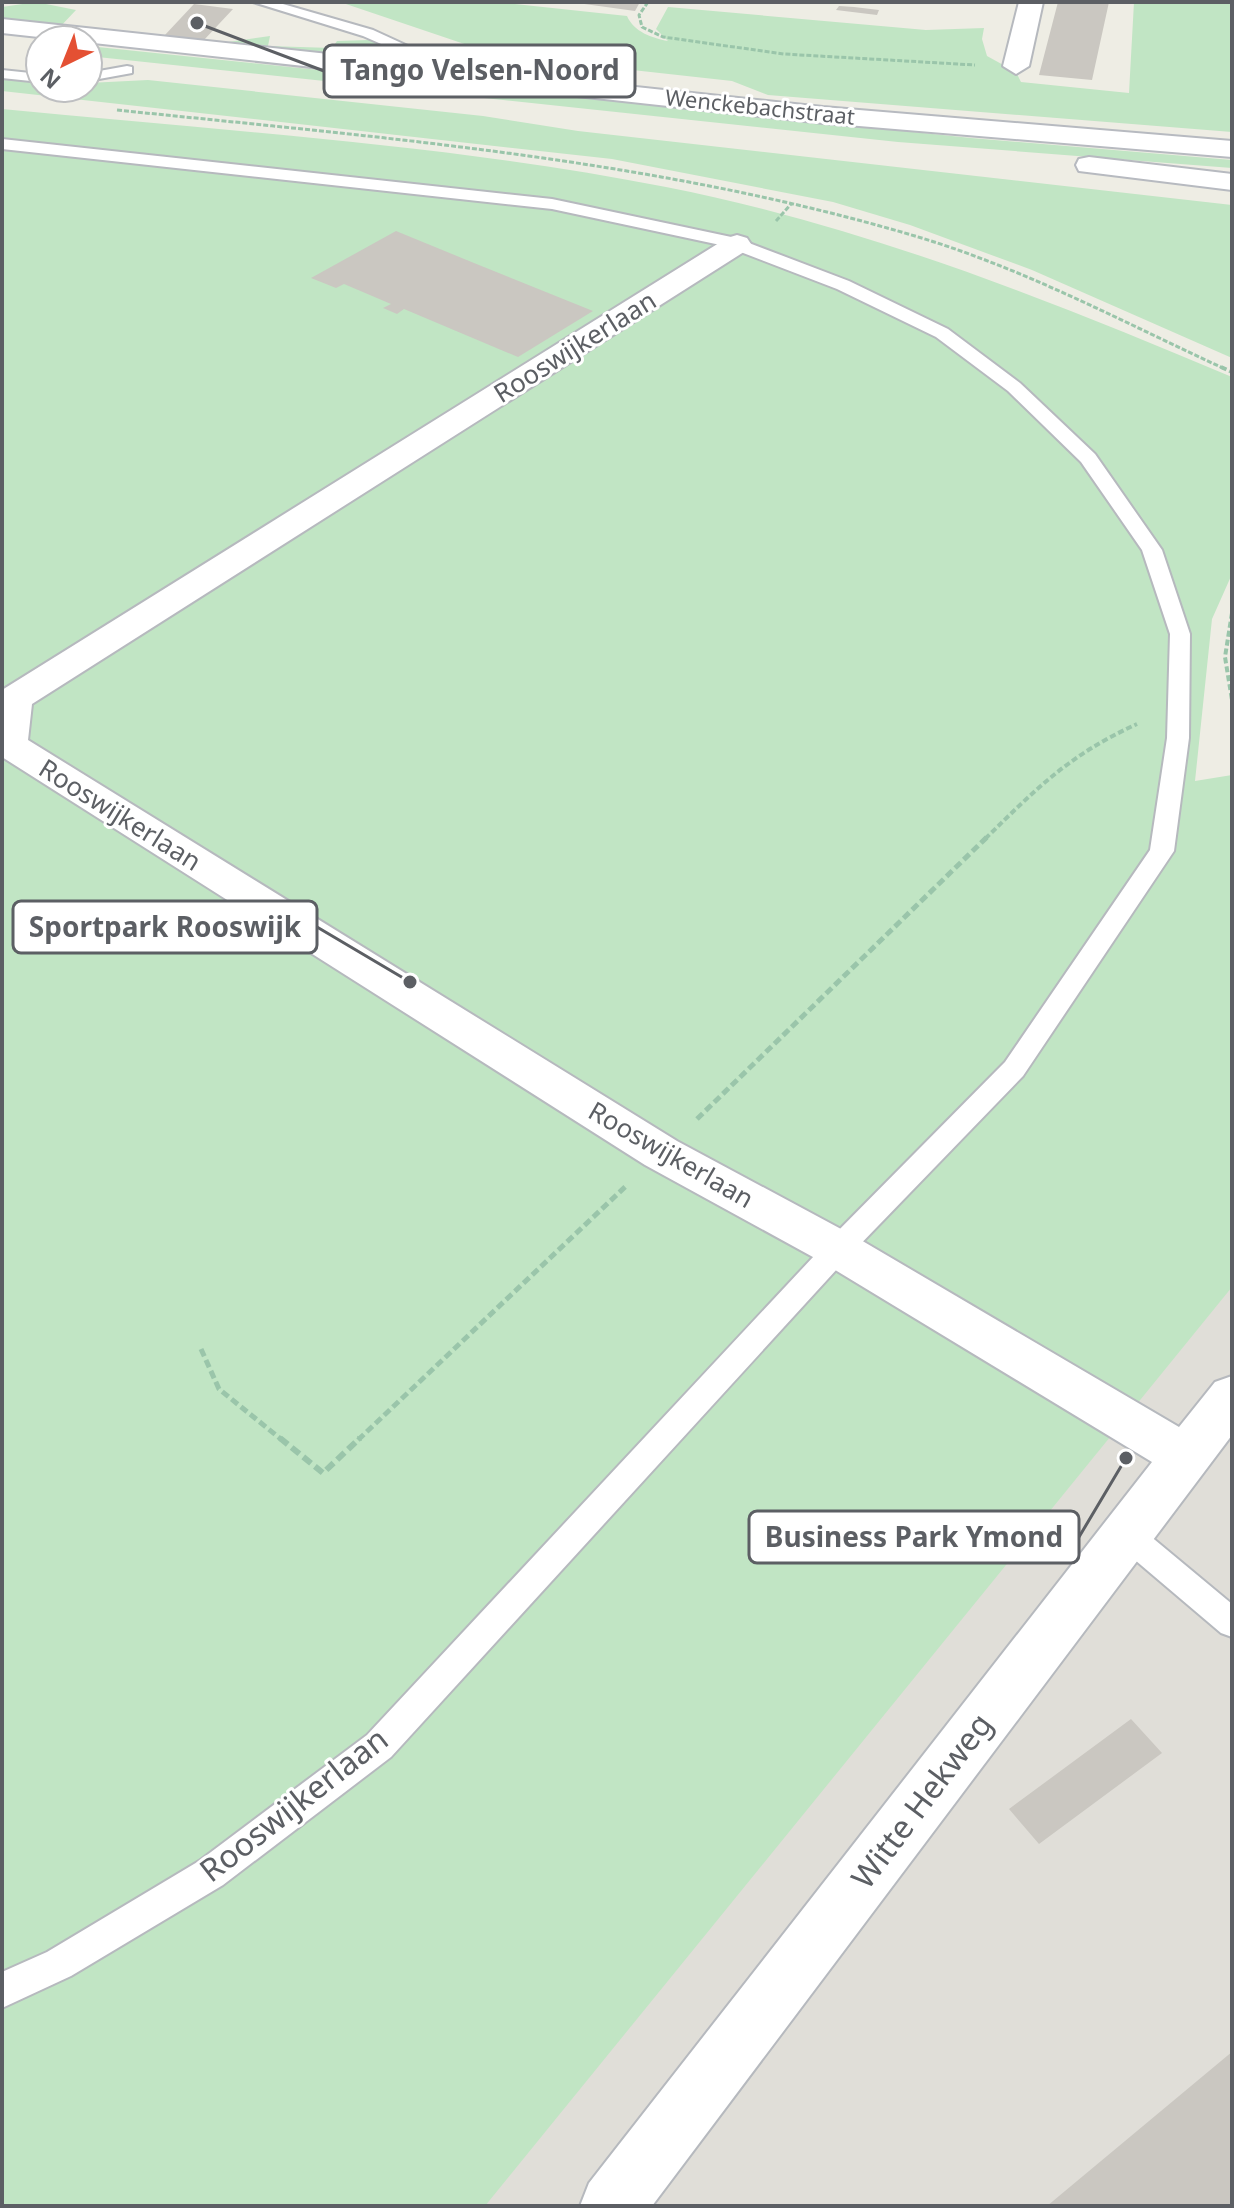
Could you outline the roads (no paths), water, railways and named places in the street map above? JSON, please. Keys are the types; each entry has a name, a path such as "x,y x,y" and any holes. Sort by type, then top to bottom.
{"street":[{"path":"1016,66 1031,2"},
{"name":"Wenckebachstraat","path":"2,26 823,115 1232,149"},
{"path":"2,56 24,58"},
{"path":"104,67 156,73"},
{"name":"Wenckebachstraat","path":"725,130 1041,159 1232,182"},
{"name":"Rooswijkerlaan","path":"737,244 14,699 9,745 661,1153 838,1249 1186,1457"},
{"name":"Witte Hekweg","path":"612,2206 1232,1397"}],"lane":[{"path":"260,2 368,33 466,76"},
{"path":"104,74 127,70"},
{"path":"2,74 24,76"},
{"name":"Rooswijkerlaan","path":"2,144 552,204 737,244 843,285 942,333 1014,387 1088,458 1152,550 1180,634 1178,738 1162,851 1014,1069 838,1249 379,1746 211,1873 59,1964 2,1990"},
{"path":"1126,1534 1232,1623"}],"place":[{"name":"Tango Velsen-Noord","path":"197,23"},
{"name":"Sportpark Rooswijk","path":"410,982"},
{"name":"Business Park Ymond","path":"1126,1458"}]}
